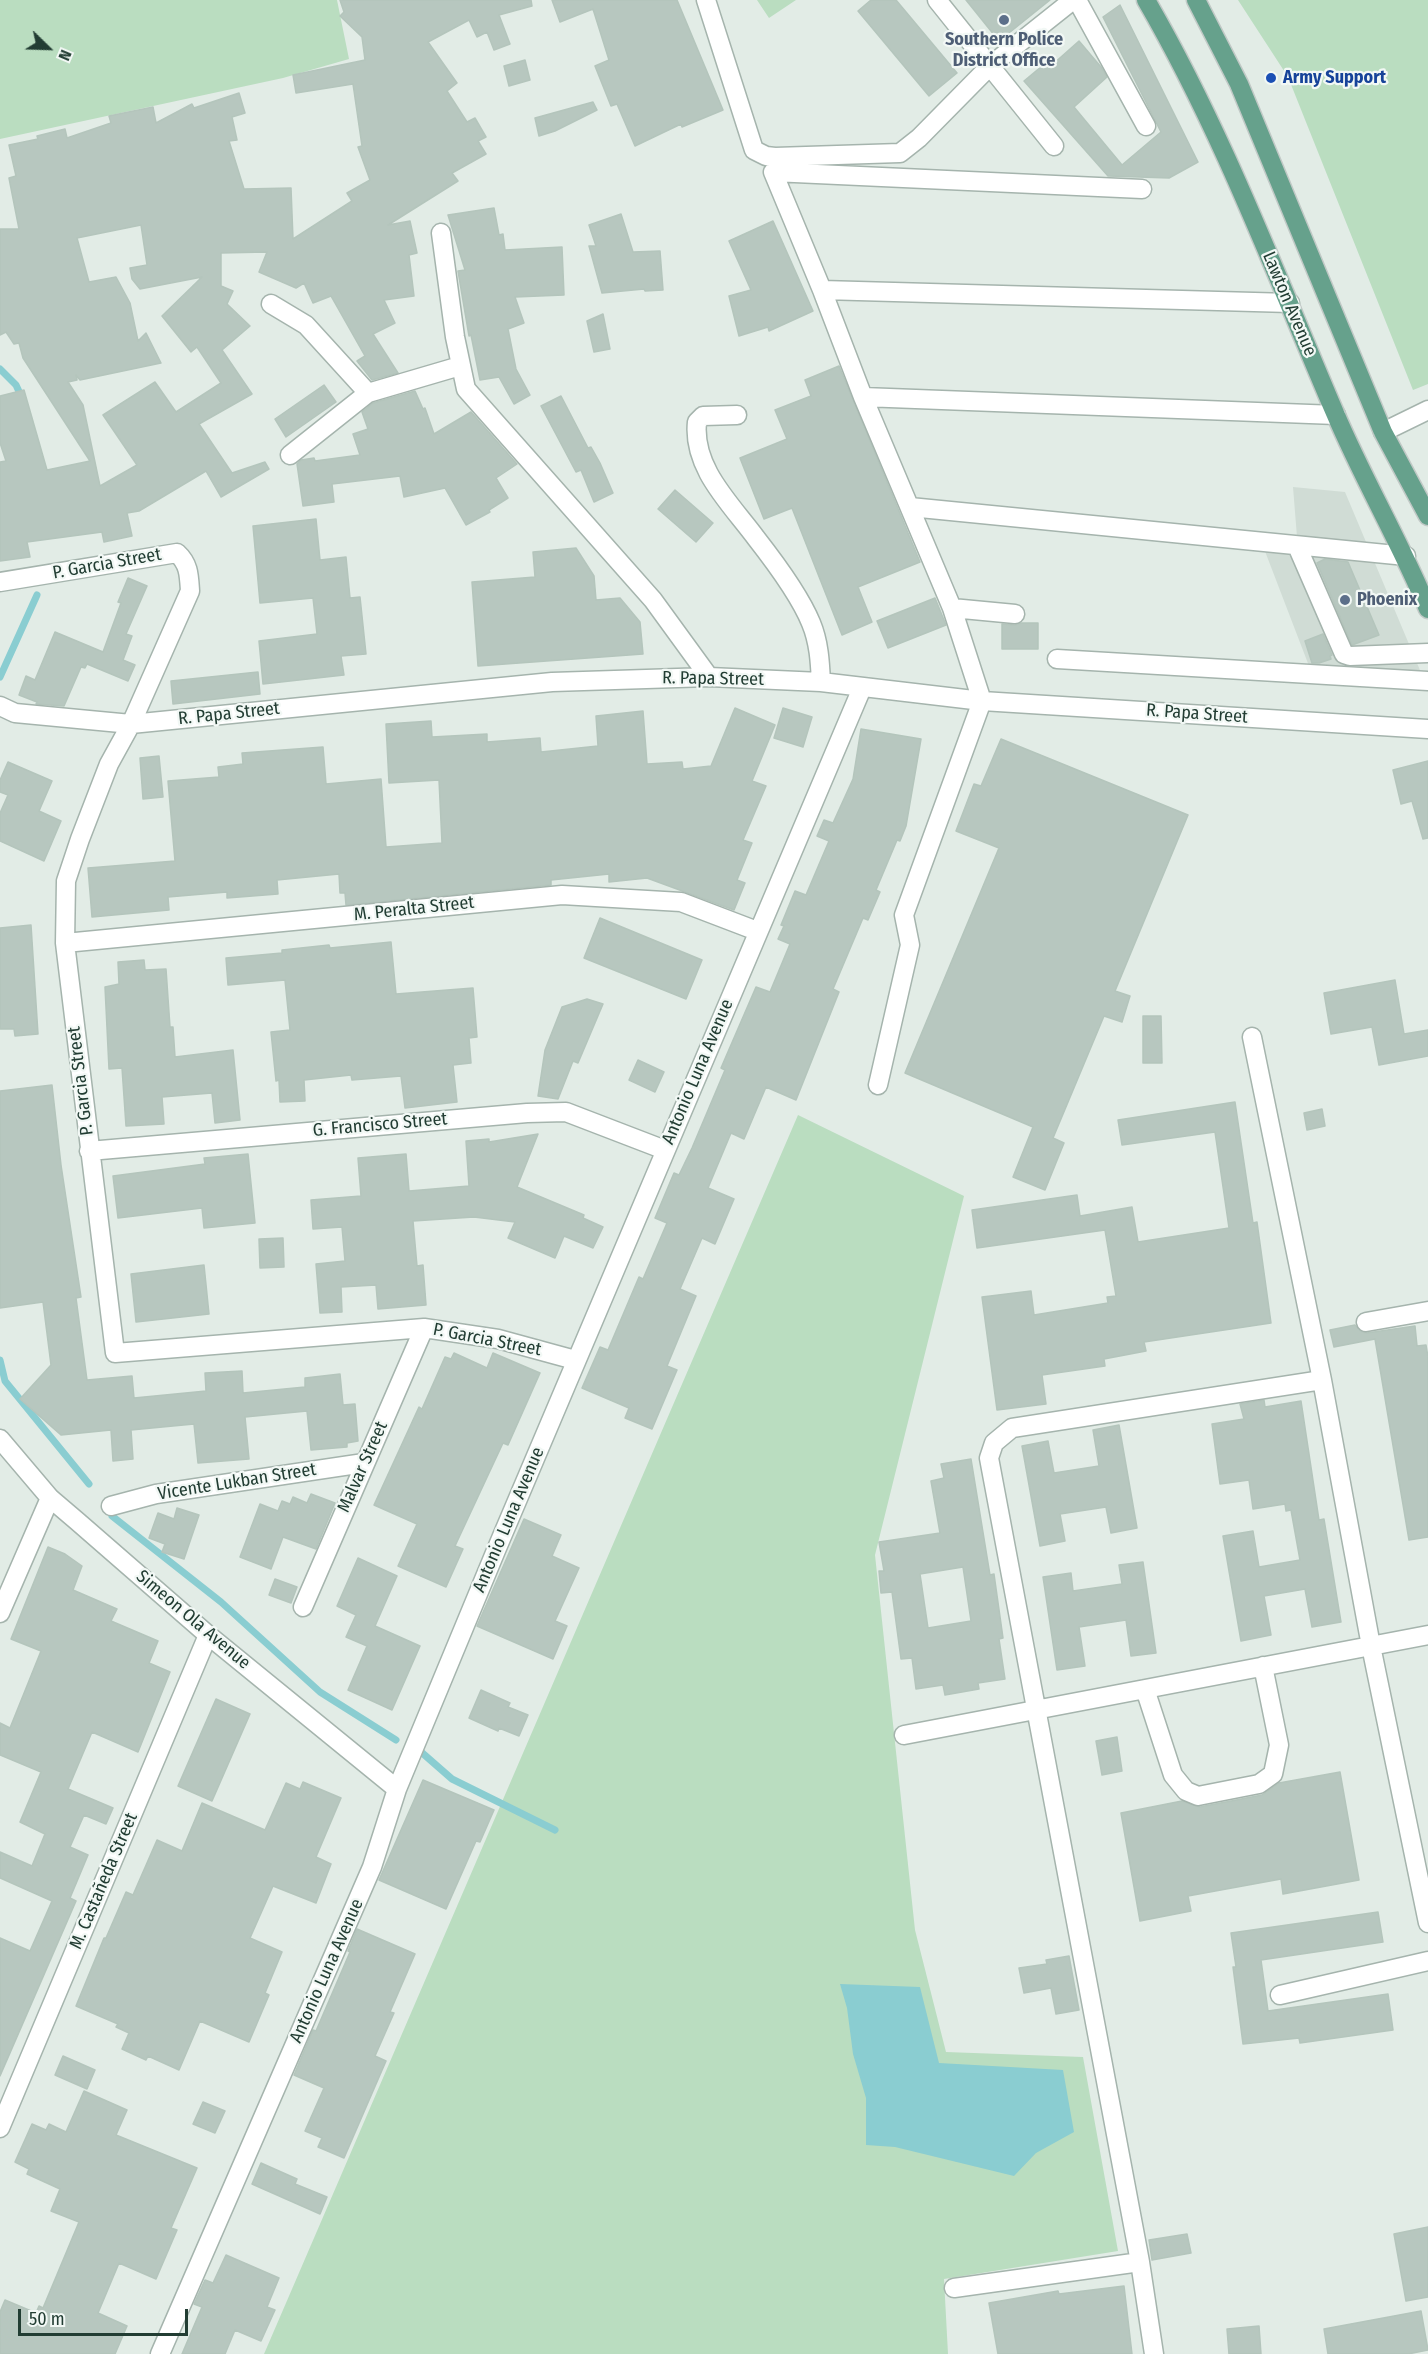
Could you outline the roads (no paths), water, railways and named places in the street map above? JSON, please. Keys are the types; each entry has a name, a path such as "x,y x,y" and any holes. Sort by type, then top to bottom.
{"main road":[{"name":"Lawton Avenue","path":"1146,0 1216,134 1290,303 1335,415 1406,556 1428,609"},
{"name":"Lawton Avenue","path":"1196,0 1239,84 1383,432 1428,516"}],"street":[{"path":"706,0 754,150 766,156 900,153 920,138 990,66 1072,0"},
{"path":"937,0 1054,146"},
{"path":"1077,0 1146,126"},
{"path":"878,1085 910,945 904,915 982,700 952,608 863,397 773,172 1142,189"},
{"path":"441,233 460,366 466,389 653,600 709,676"},
{"path":"822,290 1290,303"},
{"path":"271,304 306,325 368,393"},
{"path":"290,455 368,393 460,366"},
{"path":"863,397 1335,415"},
{"path":"1383,432 1428,410"},
{"path":"737,415 703,416 697,422 696,431 705,467 730,506 776,566 810,622 820,654 821,682"},
{"path":"910,507 1406,556"},
{"path":"1297,546 1344,654 1350,656 1428,653"},
{"name":"P. Garcia Street","path":"0,582 177,553 185,560 188,570 190,591 131,724 109,765 66,881 65,943 115,1353 424,1328 498,1339 575,1360"},
{"path":"952,608 1015,614"},
{"path":"1057,660 1428,681"},
{"name":"R. Papa Street","path":"8,710 131,724 552,682 709,676 821,682 982,700 1428,729"},
{"name":"Antonio Luna Avenue","path":"160,2354 372,1867 397,1789 575,1360 862,688"},
{"name":"M. Peralta Street","path":"65,943 562,894 681,902 757,931"},
{"path":"1252,1037 1322,1380 1371,1646 1428,1923"},
{"name":"G. Francisco Street","path":"89,1151 527,1113 566,1112 665,1150"},
{"path":"1366,1322 1428,1311"},
{"name":"Malvar Street","path":"303,1607 424,1328"},
{"path":"1154,2354 1140,2262 989,1458 994,1443 1012,1428 1322,1380"},
{"name":"Simeon Ola Avenue","path":"0,1439 50,1498 208,1635 397,1789"},
{"name":"Vicente Lukban Street","path":"111,1506 156,1494 364,1463"},
{"path":"0,1613 50,1498"},
{"name":"M. Castañeda Street","path":"0,2128 208,1635"},
{"path":"904,1735 1428,1635"},
{"path":"1144,1689 1173,1775 1186,1791 1198,1796 1259,1784 1273,1774 1280,1745 1263,1666"},
{"path":"1280,1995 1428,1960"},
{"path":"954,2288 1140,2262"}],"water":[{"path":"840,1984 920,1987 939,2063 1063,2070 1074,2132 1036,2153 1014,2176 895,2147 866,2145 866,2098 853,2054 847,2008"}],"waterway":[{"path":"0,369 16,385 22,398"},
{"path":"0,677 37,595"},
{"path":"0,1360 5,1381 89,1484"},
{"path":"112,1516 221,1602 320,1692 396,1740"},
{"path":"420,1751 452,1779 555,1830"}],"place":[{"name":"Southern Police District Office","path":"1004,20"},
{"name":"Army Support","path":"1271,78"},
{"name":"Phoenix","path":"1345,600"}]}
